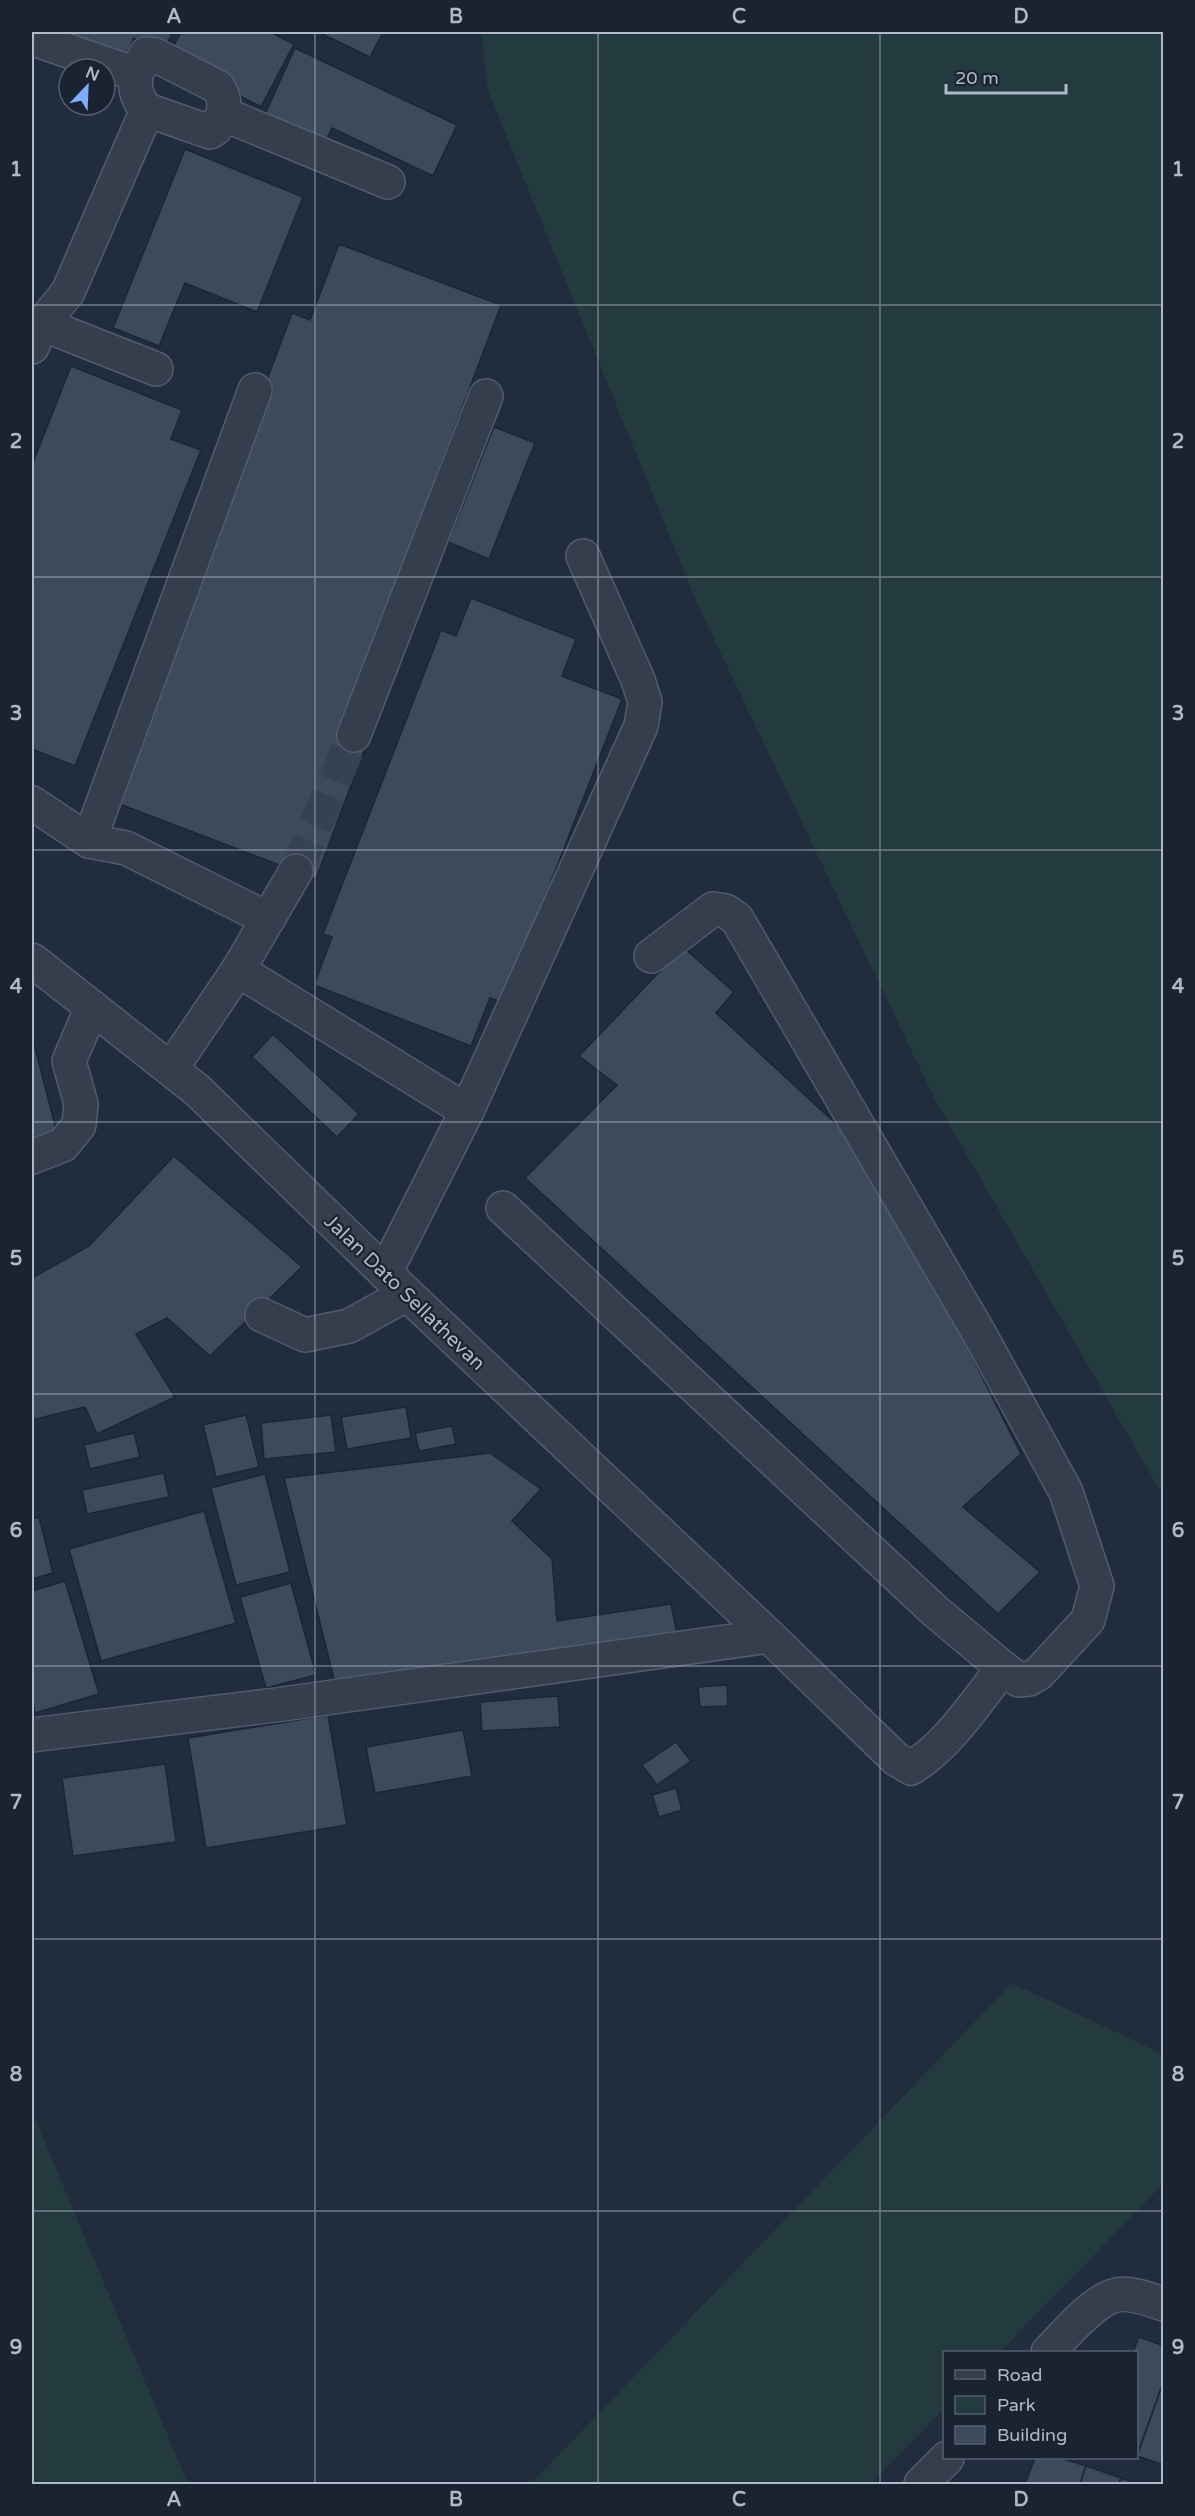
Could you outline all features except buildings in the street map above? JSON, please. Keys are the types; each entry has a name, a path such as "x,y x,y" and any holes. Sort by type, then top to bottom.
{"street":[{"path":"42,42 136,74"},
{"path":"146,54 155,55 218,87 225,105 216,128 210,132 147,110 138,100 135,84 136,74 146,54"},
{"path":"147,110 68,292 37,335 156,369"},
{"path":"223,114 388,182"},
{"path":"90,841 255,390"},
{"path":"354,735 486,396"},
{"path":"262,1315 305,1335 349,1326 396,1284 467,1111 641,726 645,702 638,680 583,556"},
{"path":"32,803 90,841 126,848 268,919"},
{"path":"171,1069 238,970 296,871"},
{"path":"503,1208 926,1603 1019,1680 1029,1679 1040,1673 1088,1620 1097,1586 1066,1492 979,1333 736,919 726,911 712,909 651,956"},
{"name":"Jalan Dato Sellathevan","path":"32,960 197,1090 396,1284 896,1759 912,1768 927,1758 966,1716 1003,1668"},
{"path":"238,970 467,1111"},
{"path":"32,1156 63,1145 79,1125 81,1104 69,1061 92,1007"},
{"path":"32,1735 276,1705 769,1636"},
{"path":"1049,2351 1088,2311 1117,2295 1143,2297 1164,2304"},
{"path":"921,2484 945,2459"}],"green space":[{"path":"481,32 1163,32 1163,1496 934,1098 700,610 488,91"},
{"path":"1012,1983 1163,2054 1163,2184 1001,2351 943,2351 943,2410 870,2484 531,2484"},
{"path":"32,2111 188,2484 32,2484"}],"tunnel":[{"path":"296,871 354,735"}]}
